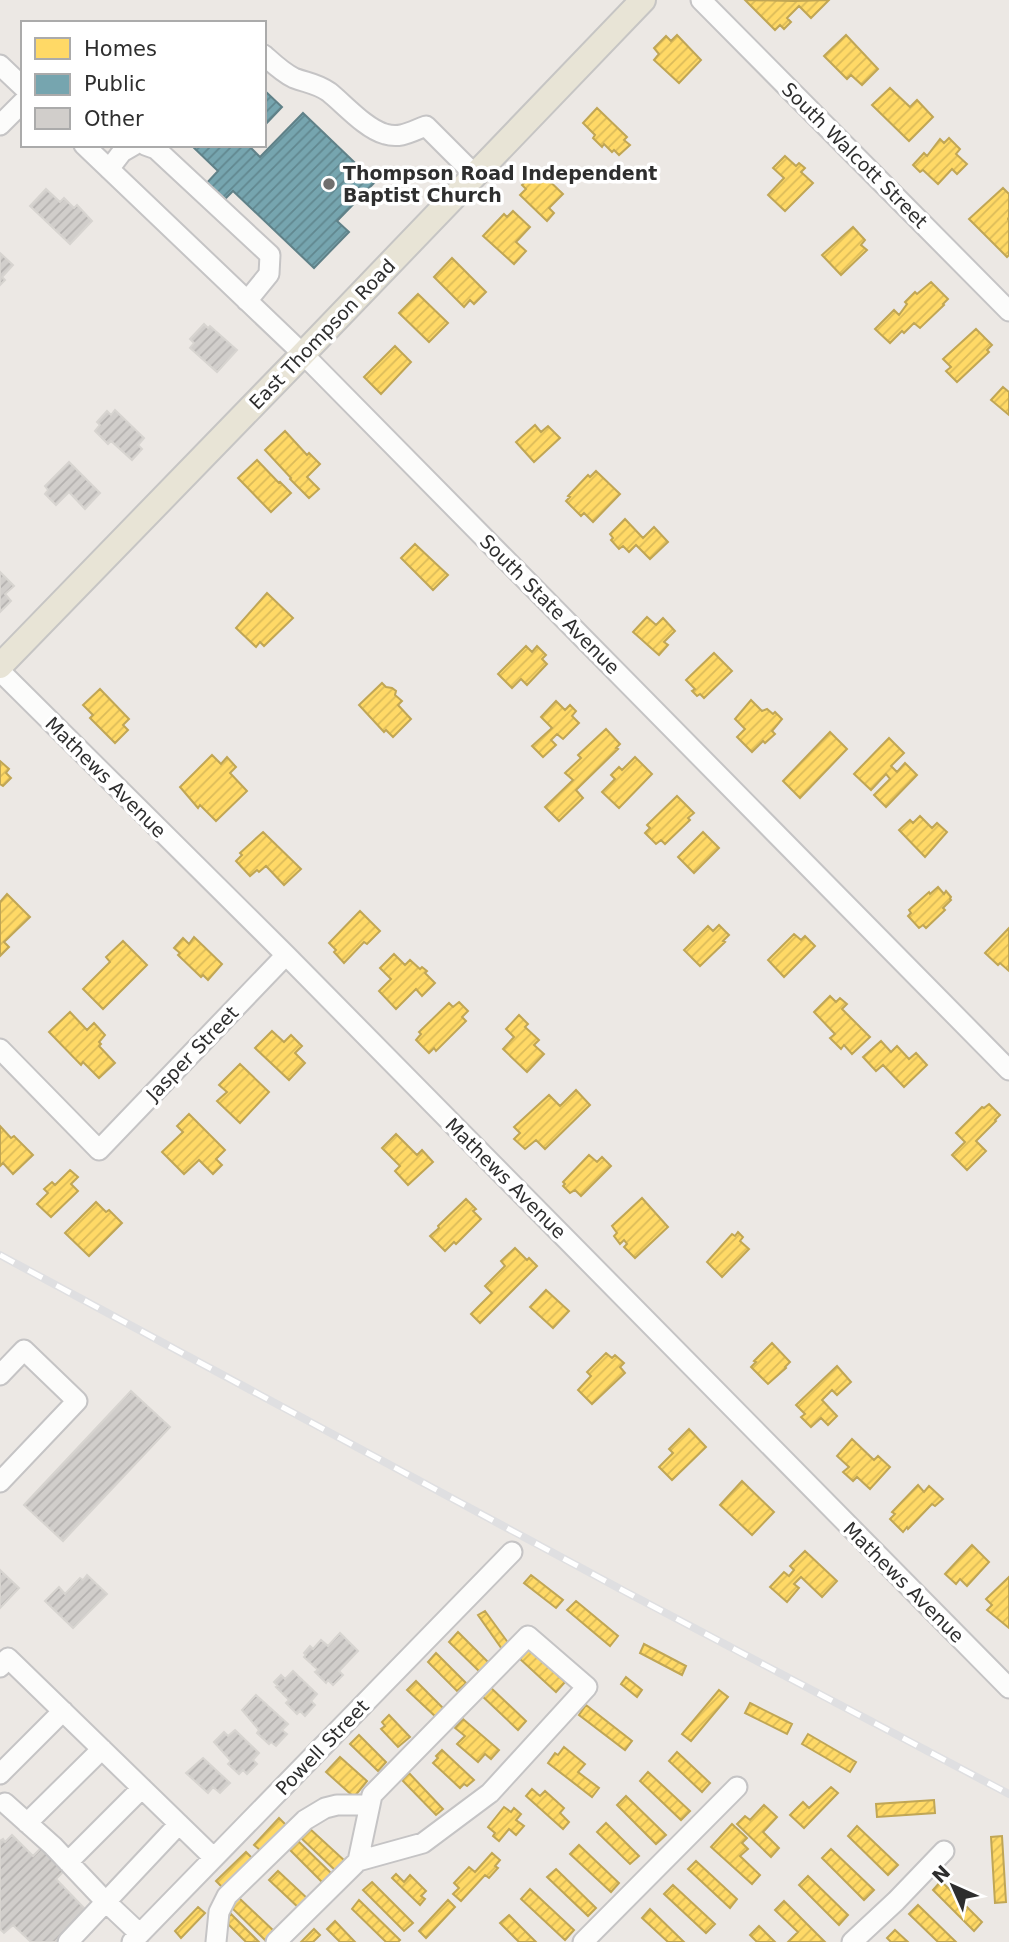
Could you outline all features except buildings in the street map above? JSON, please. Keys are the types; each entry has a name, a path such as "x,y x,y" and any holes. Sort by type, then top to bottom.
{"main road":[{"name":"East Thompson Road","path":"0,669 643,0"}],"street":[{"name":"South Walcott Street","path":"701,0 1009,311"},
{"path":"266,57 282,72 313,82 382,134 408,134 426,126 475,175"},
{"path":"0,65 21,85"},
{"path":"0,125 21,104"},
{"name":"South State Avenue","path":"86,147 303,354 1009,1070"},
{"path":"109,169 129,147"},
{"path":"150,147 156,149 270,255 269,274 247,301"},
{"name":"Mathews Avenue","path":"0,669 1009,1688"},
{"name":"Jasper Street","path":"0,1049 99,1150 286,955"},
{"path":"0,1375 23,1350 77,1401 0,1482"},
{"name":"Powell Street","path":"136,1938 512,1552"},
{"path":"276,1942 358,1861 423,1843 490,1793 587,1688 528,1636 372,1795 358,1861"},
{"path":"0,1667 8,1658 214,1858"},
{"path":"63,1711 0,1774 2,1806 53,1846 136,1938"},
{"path":"27,1823 102,1749"},
{"path":"583,1942 737,1787"},
{"path":"68,1861 142,1788"},
{"path":"216,1942 219,1912 227,1895 305,1820 337,1805 370,1805"},
{"path":"68,1942 179,1824"},
{"path":"852,1942 944,1851"}],"railway":[{"path":"0,1255 624,1591 1009,1794"}],"place":[{"name":"Thompson Road Independent Baptist Church","path":"329,184"}]}
